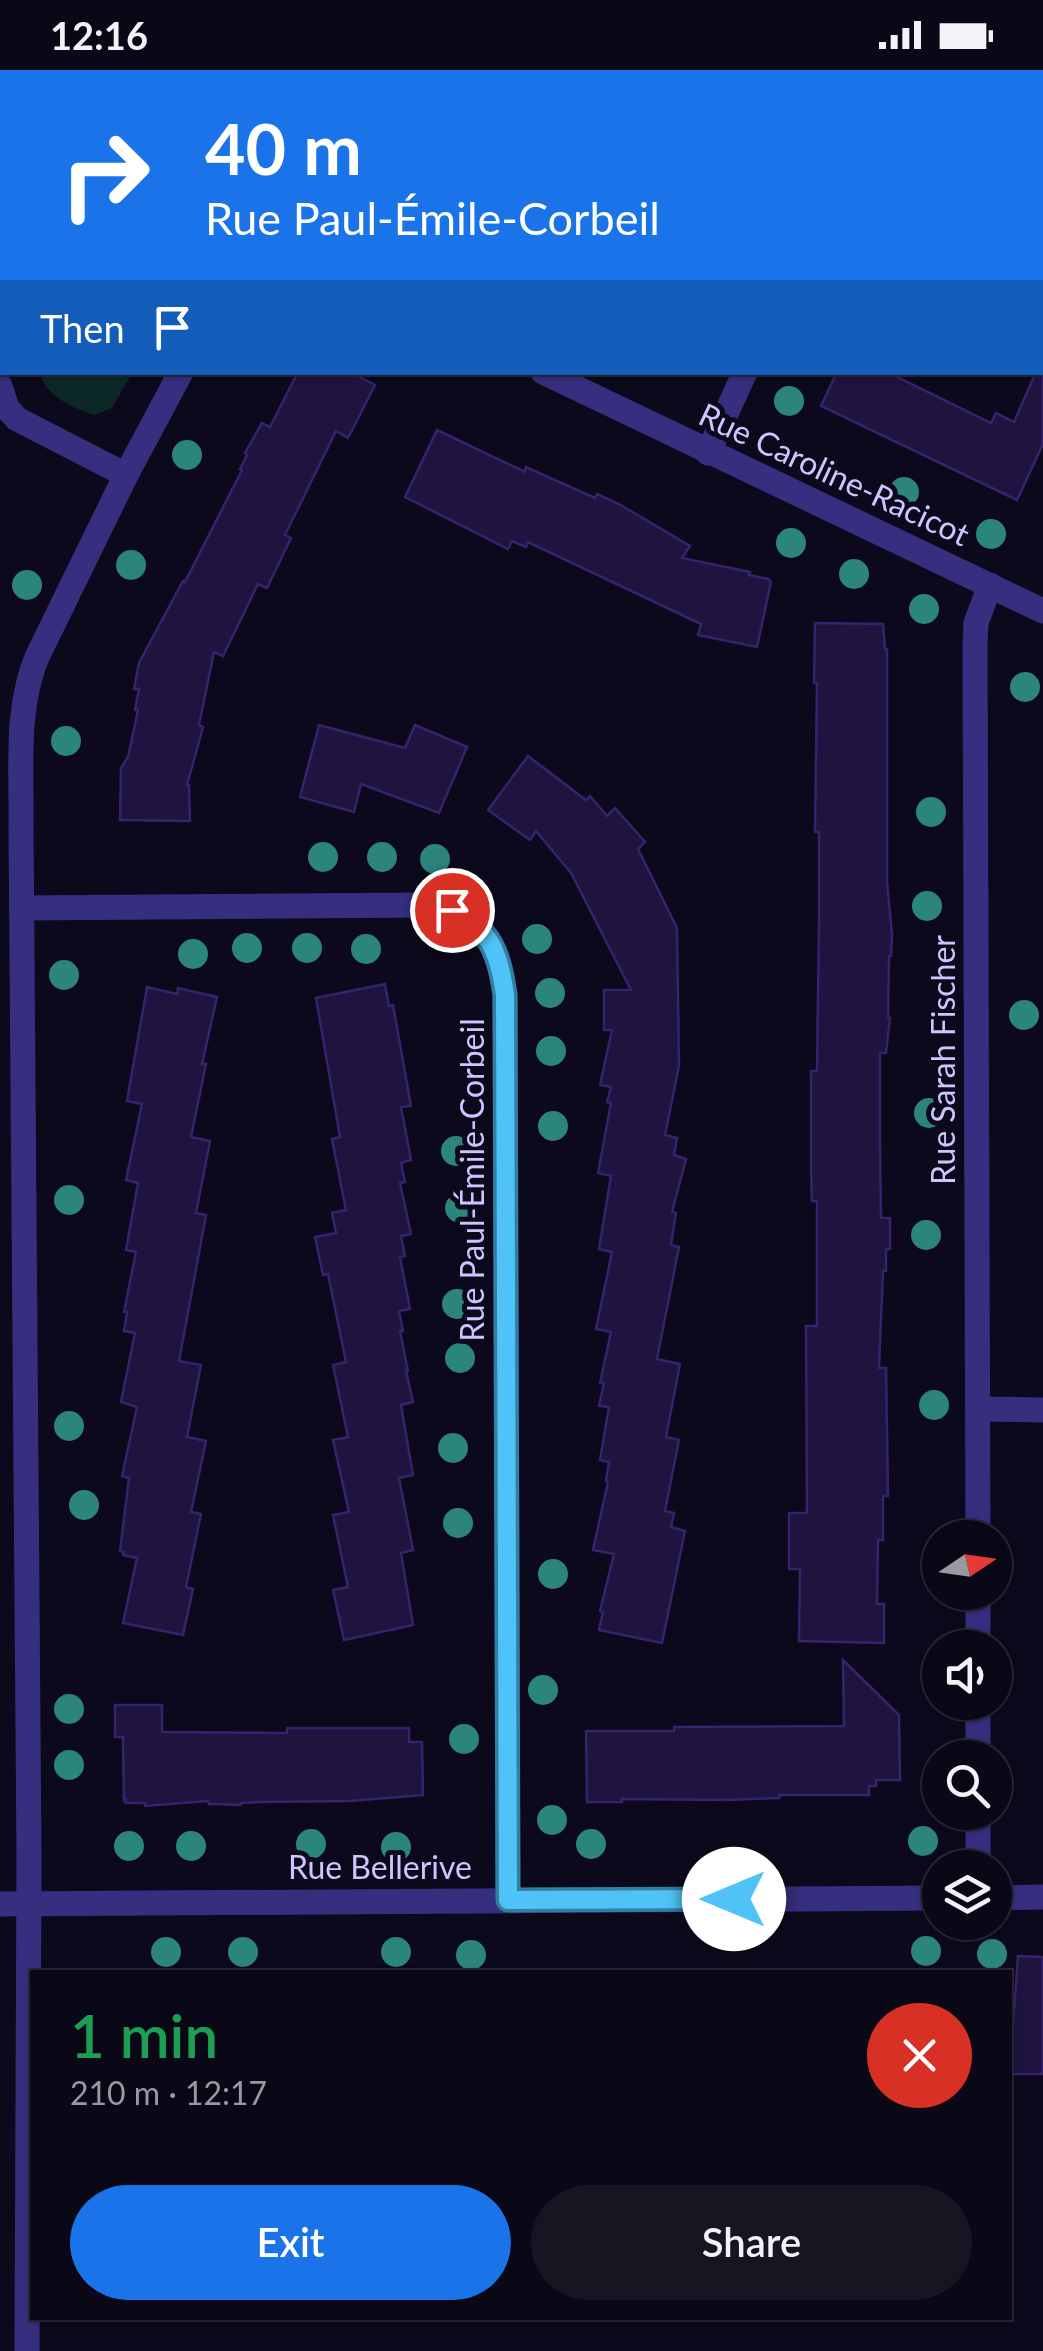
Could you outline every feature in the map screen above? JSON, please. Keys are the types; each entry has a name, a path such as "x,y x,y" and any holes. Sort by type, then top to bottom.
{"street":[{"path":"28,2351 29,1903 13,1237 23,908 22,724 28,679 178,375"},
{"name":"Rue Caroline-Racicot","path":"549,375 1043,610"},
{"path":"708,452 744,375"},
{"path":"0,386 6,408 17,418 126,475"},
{"name":"Rue Sarah Fischer","path":"978,1520 975,644 976,623 990,585"},
{"name":"Rue Paul-Émile-Corbeil","path":"23,908 428,905 452,910 471,920 493,946 502,970 505,995 508,1900"},
{"path":"978,1409 1043,1410"},
{"path":"1012,1898 1043,1897"},
{"name":"Rue Bellerive","path":"0,1904 922,1898"}],"green space":[{"path":"41,375 131,375 112,408 94,415 54,395"}],"building":[{"path":"296,375 356,375 375,385 348,438 336,431 285,535 291,538 267,588 258,584 223,656 214,652 199,725 203,727 187,785 190,821 120,820 121,768 128,757 138,710 139,689 134,689 139,663 242,470 245,453 262,423 270,427"},
{"path":"836,375 893,375 991,423 996,413 1014,422 1035,375 1043,375 1043,444 1017,500 821,406"},
{"path":"437,430 525,472 526,467 595,498 597,494 619,504 690,546 682,558 768,579 771,582 757,647 698,635 701,624 528,542 526,547 512,541 508,549 405,497"},
{"path":"815,623 883,624 887,649 887,882 892,934 890,1018 886,1053 880,1053 880,1146 881,1218 890,1218 890,1249 886,1249 883,1271 879,1368 886,1368 888,1496 883,1496 883,1540 878,1540 877,1604 884,1604 884,1643 799,1641 800,1569 789,1569 789,1513 807,1513 806,1326 817,1326 817,1201 812,1201 811,1170 811,1071 817,1071 819,922"},
{"path":"319,725 405,748 415,725 467,747 439,813 361,784 354,812 300,797"},
{"path":"528,756 586,800 590,796 607,816 615,808 645,842 638,849 677,928 679,1066 665,1135 677,1138 674,1155 686,1159 672,1212 676,1213 671,1245 679,1247 657,1359 680,1364 666,1437 679,1440 665,1511 674,1513 671,1527 685,1531 662,1643 599,1630 614,1554 593,1550 609,1462 600,1460 609,1407 599,1406 611,1332 596,1329 612,1252 599,1249 611,1176 598,1173 611,1103 607,1102 611,1087 600,1085 612,1030 604,1030 604,990 631,990 571,873 536,831 530,840 488,810"},
{"path":"385,984 389,1006 393,1005 411,1106 401,1107 411,1160 401,1163 405,1182 400,1183 411,1234 401,1236 405,1256 400,1257 410,1309 399,1311 413,1402 401,1405 413,1475 399,1478 413,1550 401,1553 413,1625 344,1640 333,1590 348,1587 333,1515 349,1512 333,1440 348,1437 333,1365 346,1362 328,1274 323,1275 315,1237 336,1233 332,1213 346,1210 332,1139 340,1137 316,998"},
{"path":"147,987 177,994 178,988 217,997 191,1137 210,1141 196,1213 206,1215 179,1361 201,1365 187,1437 206,1441 191,1512 201,1514 186,1587 193,1589 183,1635 123,1623 137,1558 120,1551 129,1478 122,1476 137,1407 121,1402 135,1333 124,1331 124,1312 136,1252 126,1250 138,1183 126,1180 142,1104 127,1101"},
{"path":"843,1660 899,1715 900,1780 876,1780 876,1786 869,1786 869,1795 587,1802 586,1731 844,1726"},
{"path":"115,1705 162,1705 162,1732 287,1733 287,1728 409,1728 409,1742 422,1742 423,1795 241,1805 208,1801 145,1806 126,1803 123,1737 115,1737"},
{"path":"1018,1956 1043,1957 1043,2074 1012,2074"}],"route":[{"path":"452,910 471,920 493,946 502,970 505,995 508,1900 734,1899"}]}
